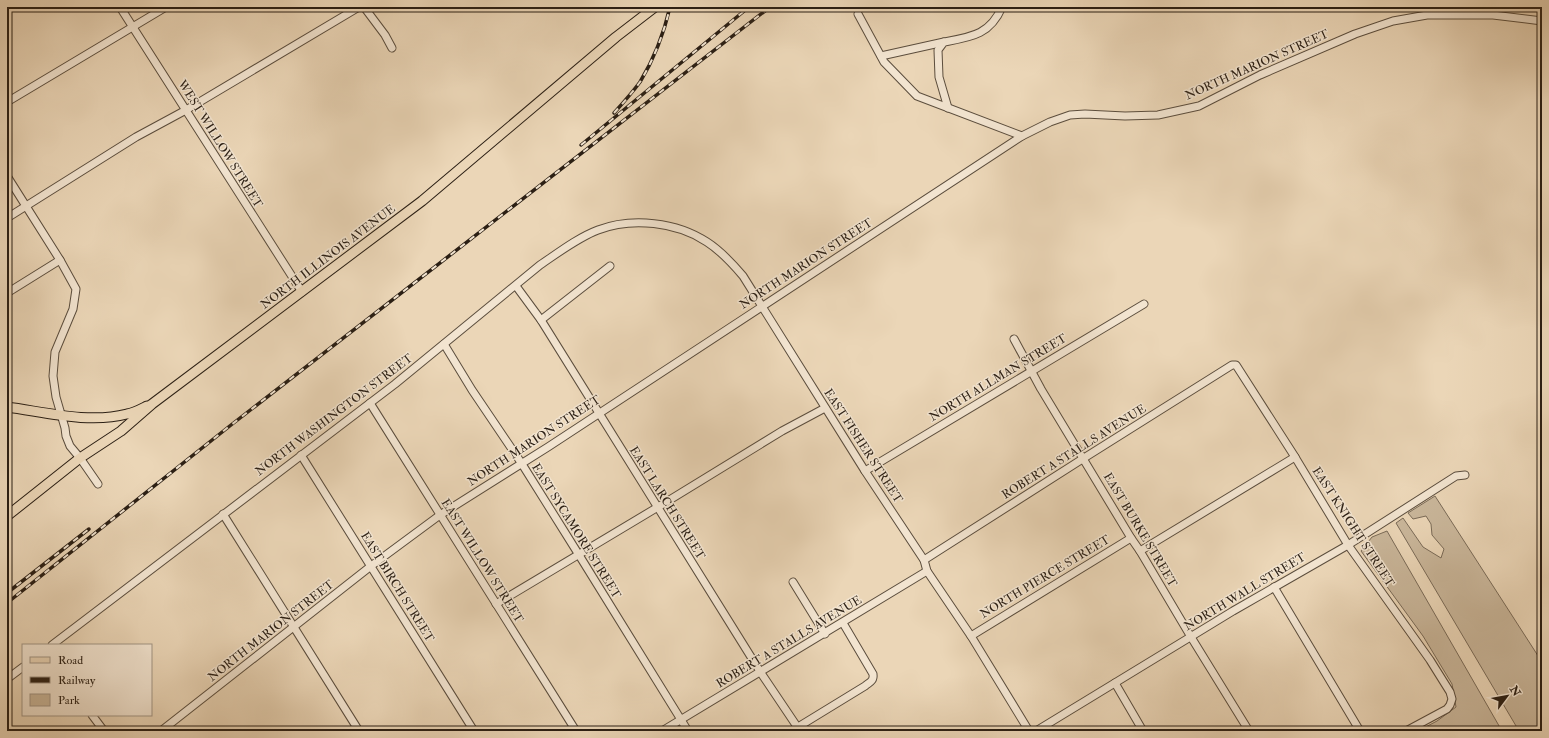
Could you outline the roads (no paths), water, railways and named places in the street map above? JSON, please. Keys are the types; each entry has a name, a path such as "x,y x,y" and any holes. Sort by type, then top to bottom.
{"main road":[{"name":"NORTH ILLINOIS AVENUE","path":"8,512 80,458 121,431 152,404 422,201 616,37 655,7"},
{"path":"7,407 90,418 128,414 152,404"}],"street":[{"name":"WEST WILLOW STREET","path":"120,7 302,292"},
{"path":"7,102 166,7"},
{"path":"7,218 136,137 186,110 359,7"},
{"path":"364,7 385,35 392,48"},
{"path":"880,56 964,39 982,33 998,16 1002,7"},
{"path":"858,14 884,62 917,96 1022,136"},
{"name":"NORTH MARION STREET","path":"161,731 371,566 440,515 522,464 1022,136 1050,122 1070,115 1158,115 1199,106 1260,75 1355,34 1393,21 1427,15 1493,15 1542,21"},
{"path":"944,42 938,50 939,77 948,108"},
{"path":"7,176 76,288 73,309 59,340 54,358 53,376 56,397 70,446 98,484"},
{"name":"NORTH WASHINGTON STREET","path":"53,644 370,403 540,265 565,248 597,230 622,224 639,224"},
{"name":"EAST FISHER STREET","path":"639,224 667,226 689,232 707,242 726,257 743,276 864,471 924,560 927,571 971,636 1029,731"},
{"path":"7,293 60,260"},
{"path":"541,320 610,266"},
{"name":"EAST LARCH STREET","path":"516,286 541,320 761,673 799,729"},
{"name":"NORTH ALLMAN STREET","path":"864,471 1144,304"},
{"name":"EAST BURKE STREET","path":"1014,339 1031,371 1131,538 1250,731"},
{"name":"EAST SYCAMORE STREET","path":"444,344 472,390 522,464 688,731"},
{"name":"EAST KNIGHT STREET","path":"1236,365 1295,456 1348,544 1430,660 1450,692 1452,699 1447,709 1406,731"},
{"name":"ROBERT A STALLS AVENUE","path":"924,560 1084,458 1232,366 1236,365"},
{"name":"EAST WILLOW STREET","path":"370,403 576,731"},
{"path":"496,604 658,508 778,433 825,408"},
{"name":"EAST BIRCH STREET","path":"301,455 474,731"},
{"path":"1140,551 1295,456"},
{"name":"NORTH WALL STREET","path":"1036,731 1115,682 1348,544 1456,476 1465,475"},
{"path":"223,514 293,628 359,731"},
{"name":"NORTH PIERCE STREET","path":"971,636 1131,538"},
{"name":"ROBERT A STALLS AVENUE","path":"662,731 761,673 927,571"},
{"path":"793,582 825,634"},
{"path":"1274,587 1360,731"},
{"path":"799,729 865,686 874,678 843,623"},
{"path":"7,679 22,668"},
{"path":"1115,682 1143,731"},
{"path":"93,716 104,731"}],"railway":[{"path":"614,113 640,82 650,64 658,46 670,7"},
{"path":"581,145 749,7"},
{"path":"7,603 231,425 770,7"},
{"path":"7,593 89,529"}]}
